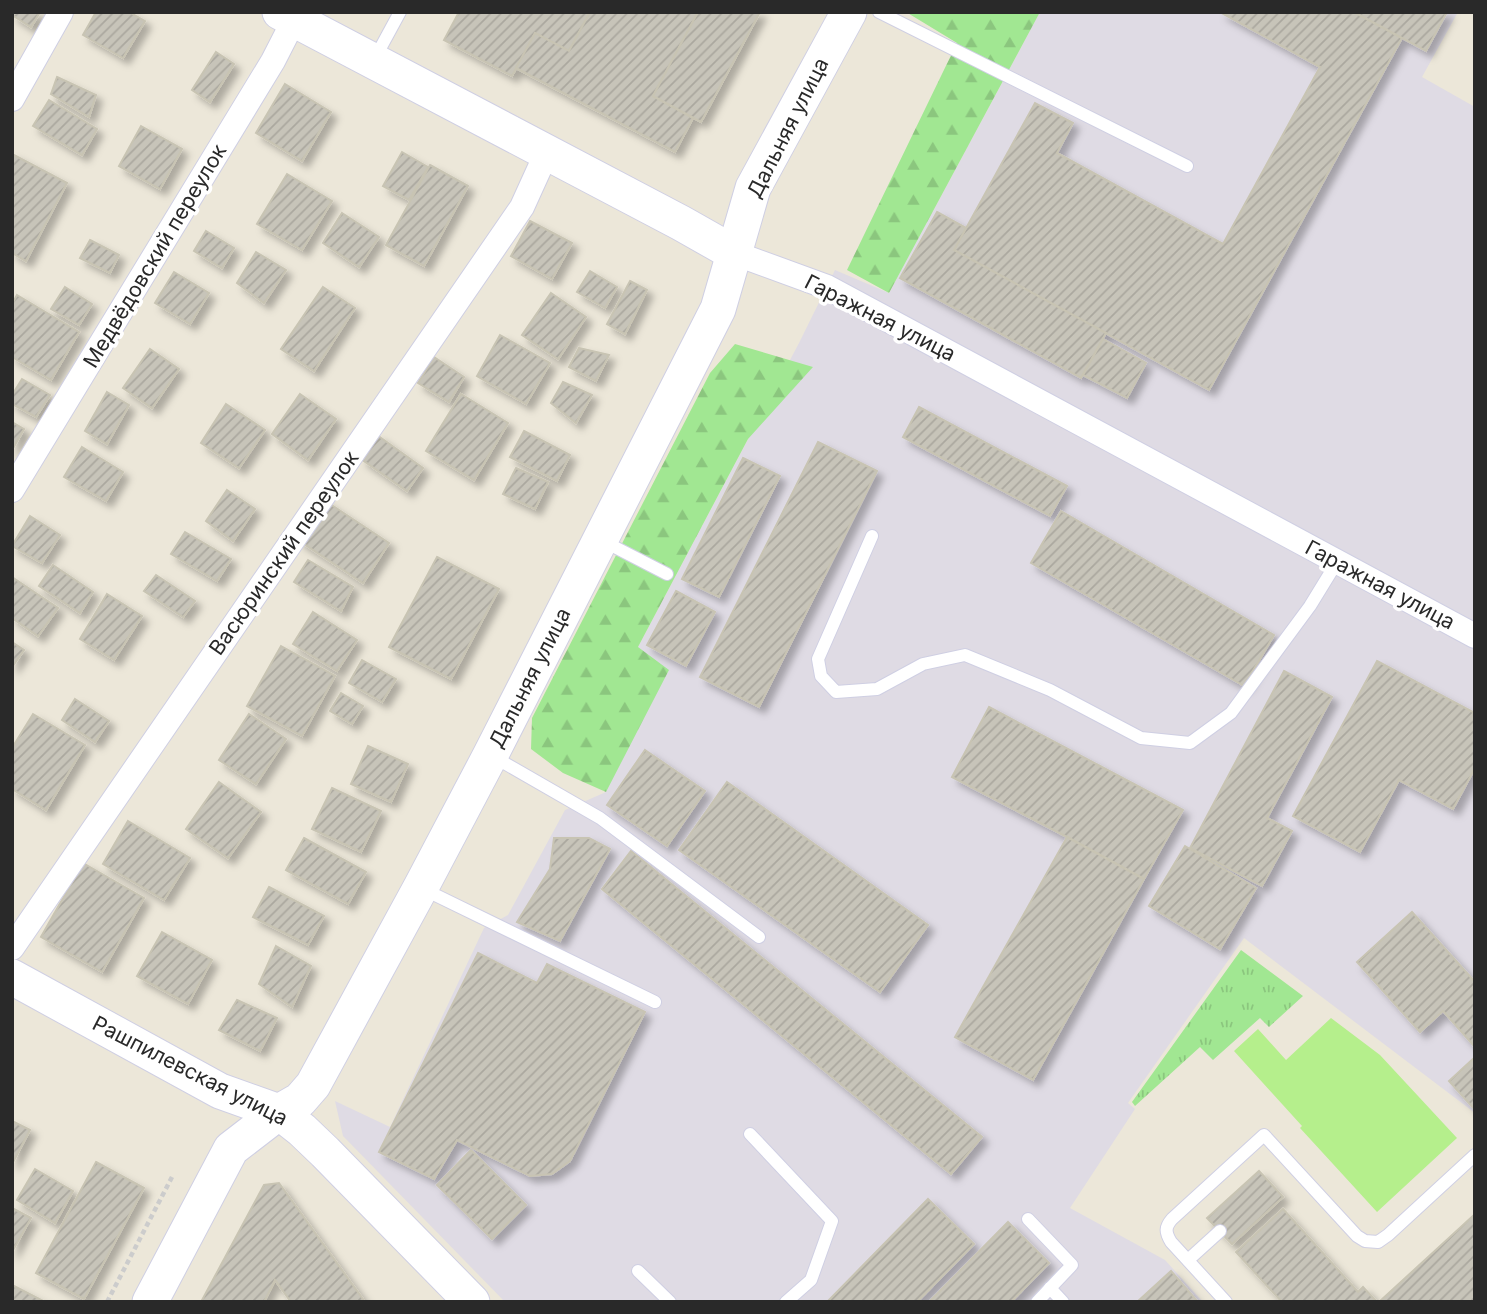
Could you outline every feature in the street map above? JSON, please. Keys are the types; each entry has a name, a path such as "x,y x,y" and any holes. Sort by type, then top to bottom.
{"street":[{"path":"12,99 61,12"},
{"name":"Дальняя улица","path":"150,1302 231,1149 279,1112 300,1100 313,1085 421,887 718,309 753,188 849,12"},
{"name":"Гаражная улица","path":"287,16 734,253 827,287 1475,636"},
{"name":"Медвёдовский переулок","path":"12,490 274,61 287,16"},
{"name":"Васюринский переулок","path":"12,948 522,207 547,152"},
{"name":"Рашпилевская улица","path":"12,977 220,1091 279,1112 325,1152 472,1302"}],"lane":[{"path":"373,61 400,12"},
{"path":"879,12 1187,166"},
{"path":"872,536 818,659 821,676 836,692 877,689 923,664 965,655 1050,690 1141,738 1190,743 1231,713 1310,606 1337,562"},
{"path":"601,540 667,574"},
{"path":"490,756 600,818 759,937"},
{"path":"421,887 655,1002"},
{"path":"750,1134 832,1221 811,1280 786,1302"},
{"path":"1226,1302 1171,1242 1166,1235 1166,1226 1265,1135 1357,1236 1365,1241 1378,1242 1388,1235 1475,1155"},
{"path":"1028,1219 1072,1265 1037,1302"},
{"path":"1188,1260 1220,1231"},
{"path":"638,1271 670,1302"},
{"path":"1050,1288 1063,1302"}],"path":[{"path":"107,1302 172,1177"}],"shaded area":[{"path":"1040,12 1458,12 1422,77 1475,107 1475,1113 1244,938 1128,1103 1135,1109 1070,1208 1165,1260 1203,1302 505,1302 343,1136 335,1101 390,1127 484,928 508,915 565,810 606,792 638,647 835,270 889,293"}],"green space":[{"path":"906,12 1040,12 889,293 847,270 957,43"},
{"path":"735,344 813,367 748,439 638,647 669,670 606,792 563,773 531,749 532,718 710,373"},
{"path":"1241,950 1303,996 1269,1027 1260,1018 1213,1060 1200,1047 1135,1106 1132,1102"},
{"path":"1331,1018 1380,1055 1457,1138 1377,1212 1234,1051 1258,1029 1286,1060"}],"building":[{"path":"12,12 40,12 31,27 12,15"},
{"path":"96,12 129,12 145,21 123,58 83,35"},
{"path":"459,12 590,12 569,51 535,33 512,76 444,40"},
{"path":"590,12 698,12 653,96 693,118 675,152 516,68 535,33 569,51"},
{"path":"698,12 760,12 701,122 653,96"},
{"path":"1220,12 1354,12 1402,38 1209,390 954,250 1035,103 1073,123 1057,153 1223,244 1320,67"},
{"path":"1354,12 1447,12 1426,51"},
{"path":"216,52 234,64 210,102 192,90"},
{"path":"57,77 96,95 89,117 51,94"},
{"path":"285,84 331,112 302,161 256,133"},
{"path":"49,100 97,129 82,155 33,126"},
{"path":"141,126 182,149 160,189 119,166"},
{"path":"402,152 428,167 409,200 383,186"},
{"path":"12,154 67,183 26,261 12,253"},
{"path":"430,165 468,186 424,266 386,245"},
{"path":"287,174 332,201 302,250 257,224"},
{"path":"937,212 966,228 954,250 1106,333 1081,378 900,278"},
{"path":"342,213 379,237 359,267 323,243"},
{"path":"530,221 572,243 552,279 511,256"},
{"path":"206,231 234,248 222,268 194,251"},
{"path":"90,240 119,255 110,273 80,258"},
{"path":"256,252 286,270 264,303 237,283"},
{"path":"590,271 617,287 605,308 577,292"},
{"path":"174,272 209,293 190,324 155,303"},
{"path":"630,281 647,290 625,334 607,324"},
{"path":"65,287 92,304 79,325 51,309"},
{"path":"323,287 355,308 314,371 281,349"},
{"path":"551,293 586,317 558,359 522,335"},
{"path":"17,295 79,332 51,380 12,357 12,304"},
{"path":"500,335 550,363 526,404 477,376"},
{"path":"1103,339 1146,363 1127,398 1083,375"},
{"path":"579,348 609,355 596,381 569,367"},
{"path":"150,349 179,369 152,408 123,388"},
{"path":"434,357 464,377 449,402 418,383"},
{"path":"22,379 50,395 36,417 12,404 12,395"},
{"path":"563,382 592,395 576,423 551,403"},
{"path":"107,392 129,405 107,444 85,431"},
{"path":"300,394 336,419 308,460 272,434"},
{"path":"461,394 508,423 474,480 426,451"},
{"path":"226,404 265,430 239,468 201,443"},
{"path":"919,407 1067,486 1050,516 903,437"},
{"path":"12,422 24,429 12,450"},
{"path":"524,431 570,455 557,481 510,457"},
{"path":"377,435 423,468 407,491 361,459"},
{"path":"818,442 877,471 759,707 700,677"},
{"path":"82,447 123,472 106,501 64,477"},
{"path":"743,458 780,476 719,597 682,579"},
{"path":"516,468 548,482 535,509 503,494"},
{"path":"227,490 255,509 233,541 206,521"},
{"path":"324,500 389,543 363,583 298,540"},
{"path":"1061,511 1274,635 1244,686 1031,563"},
{"path":"30,516 60,535 42,563 12,546"},
{"path":"185,532 231,559 217,581 171,554"},
{"path":"437,557 499,589 451,679 389,647"},
{"path":"308,560 353,587 341,611 294,582"},
{"path":"53,565 93,592 80,613 39,586"},
{"path":"156,575 195,601 183,617 144,591"},
{"path":"12,577 58,608 38,636 12,618"},
{"path":"676,591 715,612 686,666 647,645"},
{"path":"107,594 142,616 114,660 80,639"},
{"path":"313,612 357,640 337,671 293,644"},
{"path":"12,642 24,650 12,667"},
{"path":"281,646 335,676 302,736 247,706"},
{"path":"362,660 396,679 382,702 349,683"},
{"path":"1377,661 1475,713 1475,768 1453,809 1399,780 1360,852 1293,816"},
{"path":"1284,671 1332,697 1267,818 1292,831 1262,886 1190,848"},
{"path":"341,693 363,706 352,724 330,711"},
{"path":"75,699 109,721 95,742 62,720"},
{"path":"989,707 1183,810 1144,879 952,777"},
{"path":"33,714 85,745 46,810 12,789 12,748"},
{"path":"249,714 286,739 256,784 219,760"},
{"path":"368,746 408,764 391,802 351,784"},
{"path":"645,750 705,791 667,846 607,805"},
{"path":"219,782 261,812 228,858 186,829"},
{"path":"727,782 928,925 880,992 679,850"},
{"path":"332,788 381,811 361,852 312,829"},
{"path":"128,821 190,858 164,900 103,864"},
{"path":"1067,837 1144,879 1033,1080 955,1037"},
{"path":"304,838 366,872 348,904 286,870"},
{"path":"554,838 589,838 610,849 560,941 517,922 550,869"},
{"path":"1185,846 1256,888 1220,949 1149,906"},
{"path":"631,851 982,1137 951,1174 602,889"},
{"path":"83,863 144,898 102,972 41,937"},
{"path":"269,887 324,916 308,945 253,917"},
{"path":"1412,912 1475,982 1475,1047 1443,1011 1420,1032 1357,962"},
{"path":"162,932 212,960 188,1004 137,976"},
{"path":"276,946 311,966 292,1007 259,984"},
{"path":"478,953 537,983 547,964 645,1012 570,1161 552,1174 530,1176 457,1140 434,1179 379,1152"},
{"path":"237,1000 277,1018 260,1051 219,1030"},
{"path":"1475,1057 1475,1110 1449,1081"},
{"path":"12,1121 30,1130 12,1164"},
{"path":"471,1150 526,1205 492,1239 437,1185"},
{"path":"96,1162 144,1188 84,1299 36,1273"},
{"path":"35,1169 73,1191 55,1223 17,1200"},
{"path":"1259,1171 1283,1197 1232,1244 1207,1218"},
{"path":"279,1183 365,1302 291,1302 275,1280 264,1302 201,1302 264,1185"},
{"path":"928,1199 974,1244 917,1302 827,1302"},
{"path":"12,1208 31,1218 12,1252"},
{"path":"1283,1209 1358,1292 1363,1287 1377,1302 1282,1302 1236,1252"},
{"path":"1475,1214 1475,1302 1379,1302"},
{"path":"1008,1222 1049,1263 1011,1302 929,1302"},
{"path":"1171,1271 1198,1302 1137,1302"},
{"path":"12,1285 45,1302 12,1302"}]}
